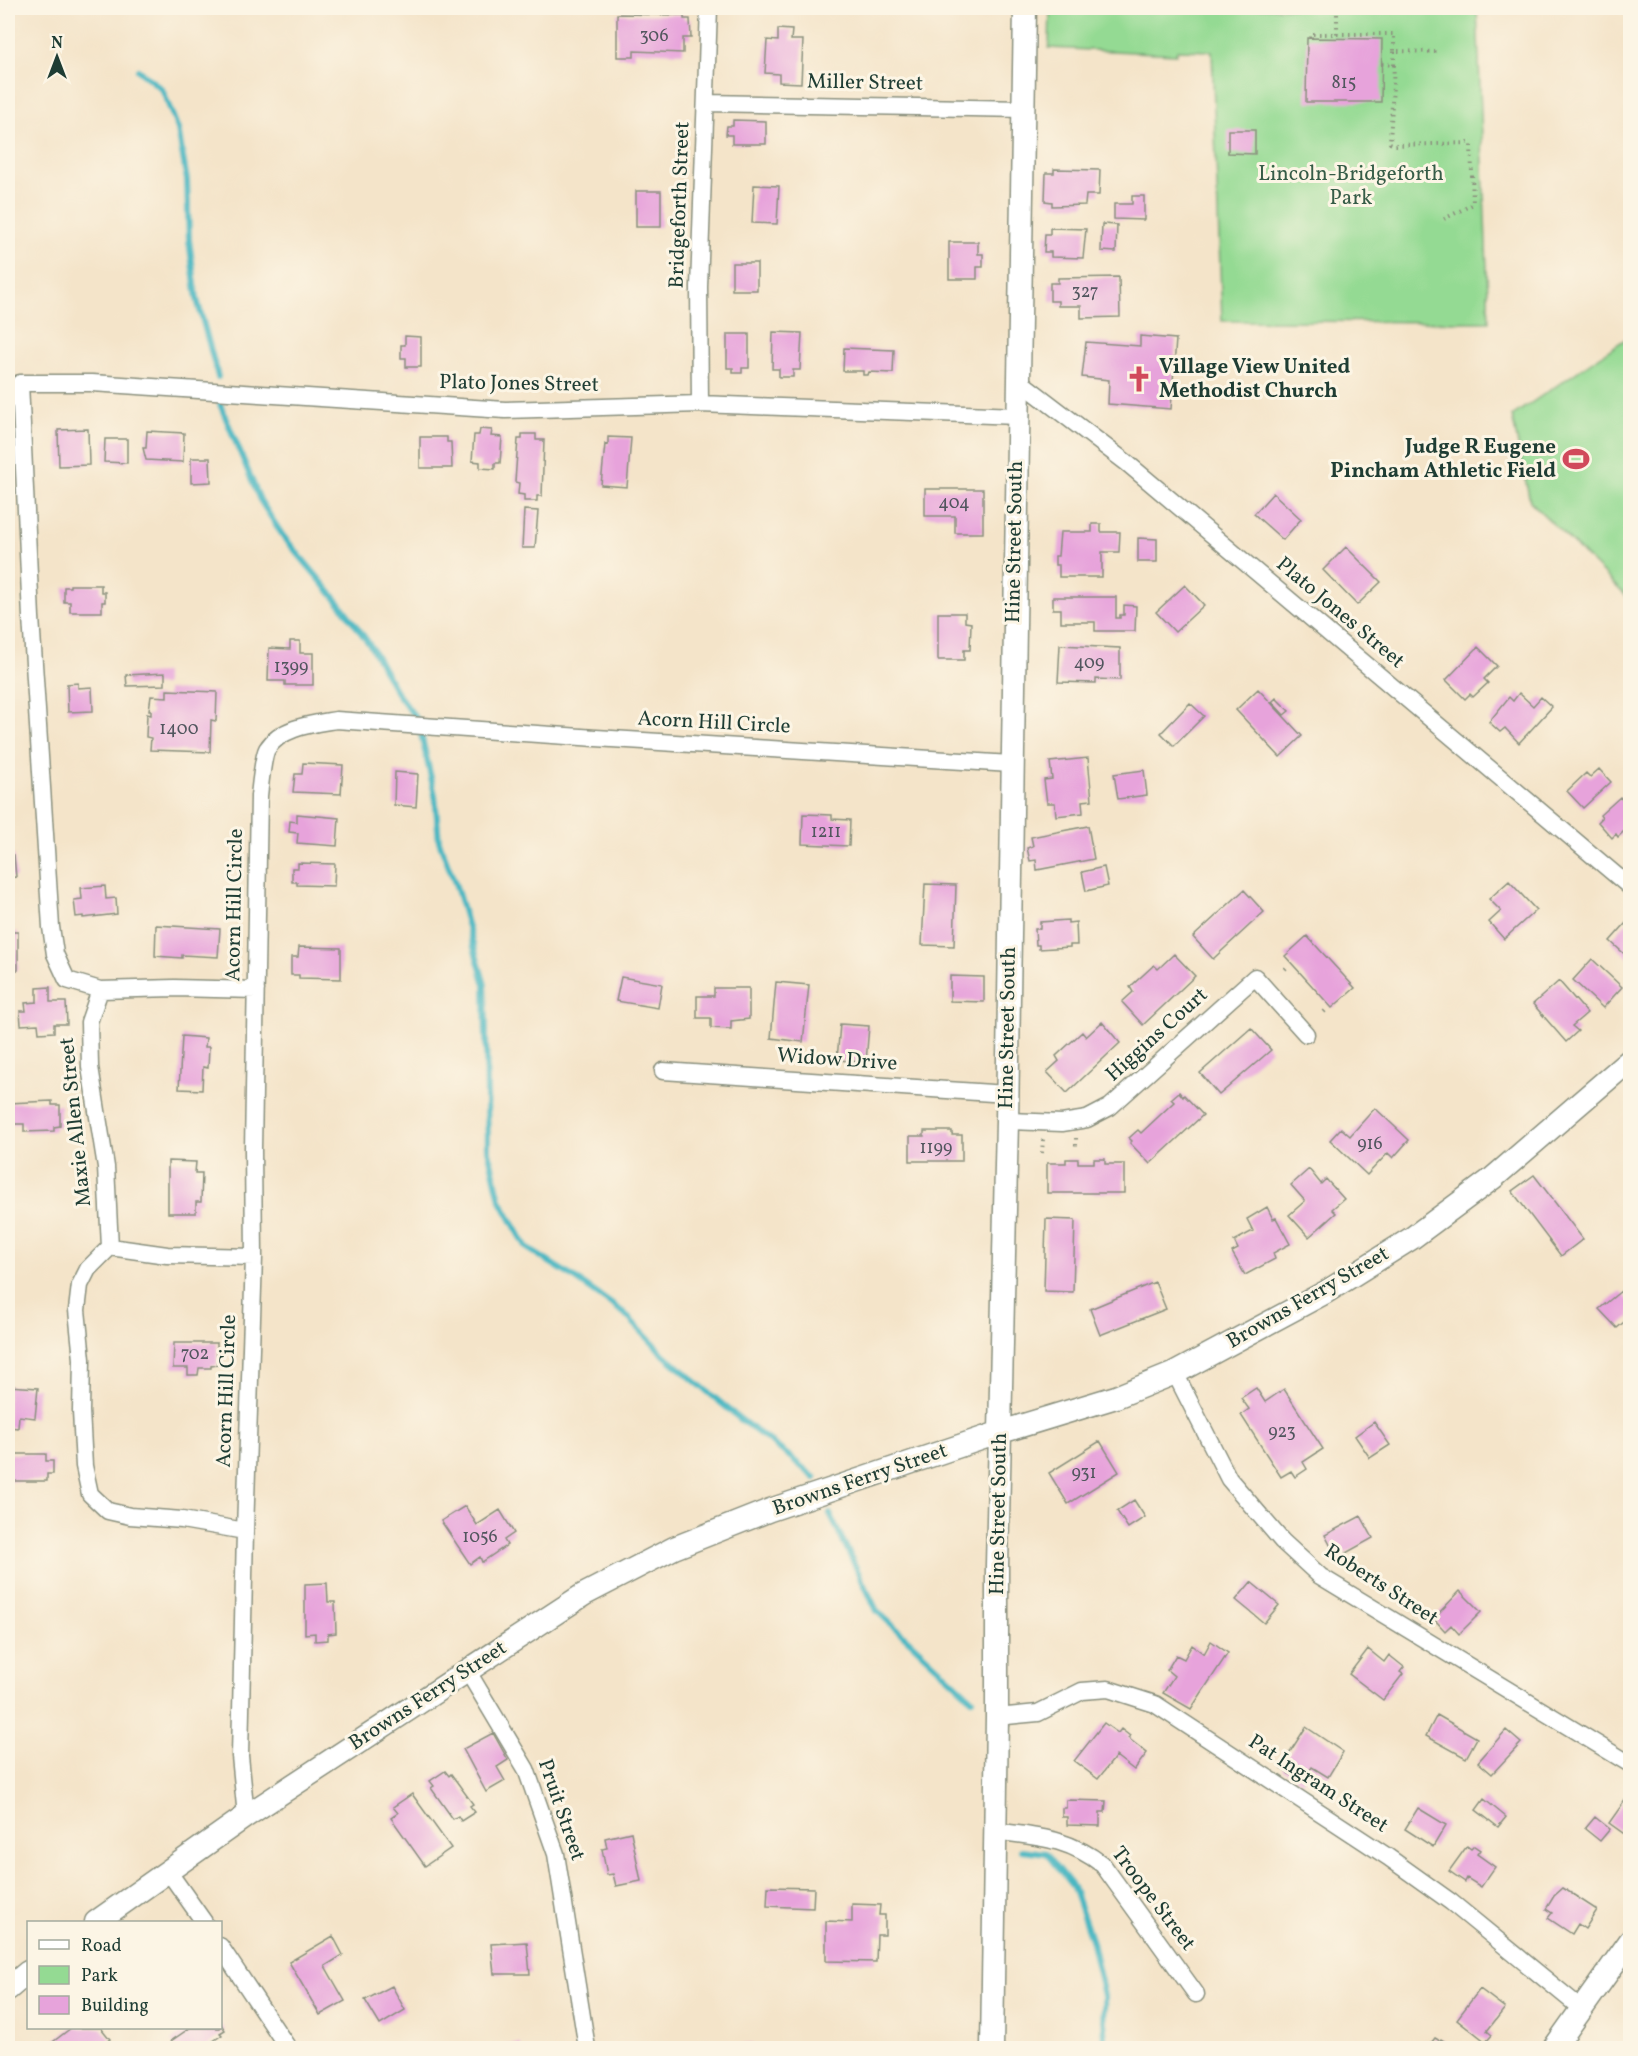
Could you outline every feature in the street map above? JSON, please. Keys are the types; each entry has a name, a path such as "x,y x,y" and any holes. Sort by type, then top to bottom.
{"street":[{"name":"Bridgeforth Street","path":"700,405 699,287 709,8"},
{"name":"Hine Street South","path":"992,2049 997,1565 1007,1121 1017,379 1025,8"},
{"name":"Miller Street","path":"706,103 1024,109"},
{"name":"Plato Jones Street","path":"1017,379 1127,463 1630,886"},
{"name":"Plato Jones Street","path":"100,990 67,980 55,954 51,927 31,617 20,383 92,383 505,410 700,405 1017,416"},
{"name":"Acorn Hill Circle","path":"246,1816 240,1755 254,1257 253,1150 259,796 266,750 285,732 310,724 336,720 1011,764"},
{"name":"Higgins Court","path":"1007,1121 1062,1123 1087,1119 1110,1107 1256,977 1306,1034"},
{"path":"100,990 174,988 256,990"},
{"name":"Maxie Allen Street","path":"100,990 89,1022 90,1056 106,1167 110,1247"},
{"name":"Browns Ferry Street","path":"99,1921 246,1816 583,1595 674,1548 770,1510 1001,1432 1116,1397 1175,1372 1326,1292 1412,1238 1493,1178 1627,1070"},
{"name":"Widow Drive","path":"663,1071 1007,1094"},
{"path":"245,1531 108,1511 90,1494 84,1466 81,1411 82,1359 77,1310 80,1285 88,1269 110,1247 167,1254 254,1257"},
{"name":"Roberts Street","path":"1175,1372 1229,1479 1282,1541 1320,1576 1630,1764"},
{"name":"Pruit Street","path":"467,1670 526,1769 556,1854 586,2049"},
{"name":"Pat Ingram Street","path":"997,1717 1038,1713 1082,1691 1091,1690 1107,1689 1155,1704 1378,1851 1451,1902 1583,2010"},
{"name":"Troope Street","path":"994,1831 1073,1845 1103,1865 1196,1994"},
{"path":"168,1871 203,1921"},
{"path":"1554,2049 1630,1941"},
{"path":"222,1949 288,2049"},
{"path":"8,1989 27,1973"}],"path":[{"path":"1337,8 1337,34"},
{"path":"1311,38 1311,34 1394,34 1390,143 1395,145 1471,143 1473,204 1444,219"},
{"path":"1394,51 1439,52"},
{"path":"1382,64 1394,65"},
{"path":"1285,969 1289,965"},
{"path":"1324,1012 1328,1008"},
{"path":"1042,1153 1044,1135"},
{"path":"1076,1135 1076,1149"}],"green space":[{"name":"Lincoln-Bridgeforth Park","path":"1050,8 1477,8 1489,322 1222,321 1212,51 1177,50 1176,54 1049,48"},
{"name":"Judge R Eugene Pincham Athletic Field","path":"1630,336 1630,600 1530,501 1512,416"}],"building":[{"path":"617,14 684,15 684,19 690,19 691,38 683,38 683,53 634,51 634,57 617,57"},
{"path":"778,29 792,30 791,40 803,40 801,83 779,82 779,74 765,73 767,40 778,41"},
{"path":"1307,38 1382,39 1381,102 1306,102"},
{"path":"733,120 766,121 766,144 732,144 732,135 726,135 727,126 733,126"},
{"path":"1228,130 1255,130 1255,154 1228,153"},
{"path":"1054,169 1100,170 1099,195 1086,195 1085,205 1052,206 1052,202 1045,201 1046,173 1054,173"},
{"path":"754,185 779,186 777,224 752,223"},
{"path":"636,191 661,191 661,227 636,227"},
{"path":"1132,196 1144,196 1144,220 1114,219 1114,204 1132,204"},
{"path":"1102,224 1117,225 1116,252 1101,251"},
{"path":"1050,228 1086,229 1083,258 1051,257 1051,252 1044,252 1045,234 1050,234"},
{"path":"949,242 978,242 978,254 983,254 983,267 977,267 977,279 949,279"},
{"path":"732,263 757,263 757,290 732,290"},
{"path":"1119,277 1120,317 1081,318 1081,306 1058,306 1058,301 1050,301 1050,283 1058,283 1058,278"},
{"path":"773,332 802,333 800,370 793,370 793,377 779,377 779,369 772,369"},
{"path":"727,334 749,334 749,368 742,368 742,373 733,373 733,368 727,368"},
{"path":"405,336 421,337 421,367 406,367 406,358 401,358 401,345 405,345"},
{"path":"1140,336 1176,339 1171,409 1108,404 1109,380 1082,377 1086,342 1140,346"},
{"path":"844,348 894,350 893,373 869,372 868,375 863,375 863,371 843,371"},
{"path":"88,429 89,465 59,466 58,430"},
{"path":"480,429 492,430 491,436 502,437 500,463 495,463 495,469 480,468 480,462 472,461 474,435 479,435"},
{"path":"147,431 184,433 183,462 146,460 143,448 146,448"},
{"path":"522,434 536,434 536,440 544,440 542,496 537,496 537,501 524,501 524,495 518,494 519,483 515,482 518,439 522,439"},
{"path":"420,437 447,437 447,442 451,442 452,468 420,468"},
{"path":"608,437 631,438 627,487 601,485 605,444 608,445"},
{"path":"105,439 127,439 127,463 104,462"},
{"path":"191,458 210,458 211,482 191,483"},
{"path":"925,489 983,489 983,533 955,533 955,516 925,516"},
{"path":"1273,493 1301,519 1283,540 1254,514"},
{"path":"524,510 538,511 535,548 522,548"},
{"path":"1092,524 1101,524 1101,532 1120,532 1119,552 1102,552 1102,577 1059,577 1059,565 1055,565 1055,556 1058,556 1060,532 1092,532"},
{"path":"1138,538 1157,539 1157,562 1138,562"},
{"path":"1346,547 1381,582 1357,605 1323,570"},
{"path":"70,585 101,585 101,592 105,592 102,612 70,612 70,602 64,602 64,587 70,587"},
{"path":"1185,585 1204,605 1175,632 1156,612"},
{"path":"1053,597 1116,597 1116,618 1124,615 1124,605 1136,606 1135,631 1095,631 1095,622 1061,622 1061,609 1053,609"},
{"path":"938,613 965,613 965,622 971,623 970,650 964,650 964,660 938,660"},
{"path":"290,641 300,641 300,653 313,653 313,685 285,685 285,681 268,681 269,648 290,649"},
{"path":"1060,645 1120,648 1120,680 1096,679 1096,683 1058,682"},
{"path":"1478,647 1497,666 1484,679 1488,683 1473,697 1470,694 1465,699 1446,680"},
{"path":"165,673 165,685 127,686 126,675"},
{"path":"78,683 78,688 92,687 93,711 68,712 67,684"},
{"path":"1258,689 1302,736 1280,757 1236,710"},
{"path":"167,690 217,692 216,721 211,720 210,752 150,750 151,738 146,737 147,714 151,715 151,710 149,710 151,696 167,697"},
{"path":"1519,693 1533,706 1541,697 1552,707 1519,743 1505,728 1500,732 1489,722 1509,697 1513,701"},
{"path":"1276,698 1289,711 1284,715 1272,702"},
{"path":"1190,703 1204,716 1174,746 1161,733"},
{"path":"1088,758 1092,800 1082,801 1083,813 1056,816 1055,803 1047,803 1044,780 1052,779 1050,762"},
{"path":"303,763 343,765 341,794 293,792 295,774 302,774"},
{"path":"1599,769 1611,782 1583,808 1567,791 1586,773 1590,777"},
{"path":"1144,770 1147,795 1118,799 1114,774"},
{"path":"395,772 418,774 416,807 394,805"},
{"path":"1620,797 1624,802 1628,799 1630,801 1630,825 1618,837 1616,834 1612,838 1598,822 1602,818 1600,815"},
{"path":"297,814 339,818 337,846 297,843 298,833 289,832 290,821 297,822"},
{"path":"803,814 832,815 832,819 850,820 849,846 802,844"},
{"path":"1088,826 1094,859 1037,870 1036,860 1030,861 1027,848 1033,846 1031,837"},
{"path":"8,851 10,856 14,855 16,877 8,878"},
{"path":"298,863 335,864 334,886 297,885 297,882 292,882 292,868 298,868"},
{"path":"1104,867 1108,886 1086,891 1082,872"},
{"path":"1509,881 1536,910 1504,939 1489,922 1501,911 1489,899"},
{"path":"925,884 956,885 954,946 922,945"},
{"path":"105,886 106,899 116,898 117,914 76,917 74,900 82,899 81,888"},
{"path":"1244,890 1264,912 1213,959 1193,937"},
{"path":"1068,920 1068,923 1076,922 1077,945 1039,949 1039,945 1036,945 1035,929 1040,929 1040,922"},
{"path":"1626,923 1630,926 1630,959 1610,941"},
{"path":"156,925 220,929 218,957 155,956"},
{"path":"8,932 18,932 18,970 8,970"},
{"path":"1307,936 1355,988 1332,1008 1285,956"},
{"path":"299,947 341,948 341,979 299,978 299,975 291,975 291,957 298,957"},
{"path":"1174,954 1195,976 1143,1025 1122,1002 1133,992 1130,987 1154,965 1158,969"},
{"path":"1592,959 1622,987 1603,1008 1573,980"},
{"path":"950,976 984,977 984,1002 950,1001"},
{"path":"621,977 662,984 658,1008 616,1001"},
{"path":"1559,981 1587,1013 1572,1026 1578,1031 1566,1042 1533,1004"},
{"path":"776,982 809,985 803,1042 771,1038"},
{"path":"50,987 50,1002 66,1002 67,1024 54,1024 54,1032 39,1033 38,1024 21,1025 20,1011 26,1011 25,1003 37,1002 37,988"},
{"path":"714,988 749,988 749,1019 731,1021 731,1029 711,1028 711,1018 697,1018 697,996 714,996"},
{"path":"1102,1022 1120,1043 1067,1093 1047,1072 1059,1061 1056,1056 1082,1032 1086,1037"},
{"path":"840,1024 869,1026 866,1062 837,1060"},
{"path":"1251,1028 1271,1050 1219,1095 1200,1073"},
{"path":"182,1036 206,1038 205,1047 209,1047 208,1068 203,1067 202,1090 179,1089"},
{"path":"1179,1092 1203,1115 1150,1164 1130,1143 1132,1141 1129,1138 1138,1130 1141,1133 1174,1102 1171,1099"},
{"path":"52,1101 52,1105 60,1105 60,1126 54,1127 54,1131 24,1132 24,1124 8,1124 8,1103"},
{"path":"1375,1108 1409,1140 1393,1158 1388,1153 1367,1175 1330,1140 1341,1128 1350,1136"},
{"path":"924,1131 952,1131 952,1135 962,1135 962,1161 910,1161 910,1136 924,1136"},
{"path":"1066,1159 1078,1159 1078,1163 1094,1163 1094,1159 1105,1159 1105,1164 1124,1164 1124,1193 1047,1193 1047,1163 1066,1163"},
{"path":"168,1161 196,1162 195,1173 202,1173 201,1202 196,1202 196,1213 168,1213"},
{"path":"1309,1169 1321,1184 1326,1179 1344,1199 1332,1209 1336,1213 1309,1237 1289,1215 1305,1201 1291,1185"},
{"path":"1534,1175 1583,1239 1561,1256 1512,1191"},
{"path":"1267,1207 1273,1219 1276,1218 1290,1244 1273,1253 1275,1259 1245,1275 1232,1252 1238,1249 1234,1241 1253,1231 1247,1219"},
{"path":"1046,1219 1075,1220 1073,1292 1044,1291"},
{"path":"1155,1282 1166,1309 1100,1335 1090,1309"},
{"path":"1621,1291 1630,1302 1630,1317 1617,1328 1599,1309"},
{"path":"174,1343 217,1343 217,1365 211,1368 199,1368 198,1375 188,1375 188,1368 173,1368"},
{"path":"8,1386 38,1388 35,1418 19,1416 18,1428 8,1427"},
{"path":"1256,1388 1265,1402 1284,1389 1323,1449 1303,1462 1307,1469 1295,1477 1291,1471 1281,1477 1241,1415 1249,1409 1241,1398"},
{"path":"1374,1422 1390,1445 1370,1458 1355,1436"},
{"path":"1100,1441 1119,1472 1068,1504 1049,1473"},
{"path":"8,1454 46,1454 46,1461 53,1461 53,1474 47,1474 47,1481 8,1481"},
{"path":"1134,1500 1145,1517 1128,1528 1117,1511"},
{"path":"465,1506 477,1525 500,1510 514,1533 504,1540 507,1545 482,1562 480,1557 470,1564 441,1521"},
{"path":"1361,1516 1373,1538 1337,1558 1325,1535"},
{"path":"1251,1582 1279,1605 1264,1623 1236,1600"},
{"path":"327,1583 328,1602 335,1602 336,1633 328,1634 328,1640 315,1641 315,1633 305,1634 305,1584"},
{"path":"1460,1591 1481,1612 1459,1634 1451,1625 1445,1631 1435,1620"},
{"path":"1211,1641 1228,1653 1191,1709 1163,1693 1174,1676 1167,1670 1176,1655 1184,1659 1192,1645 1204,1654"},
{"path":"1368,1649 1384,1662 1389,1655 1404,1667 1400,1672 1403,1674 1383,1700 1349,1674"},
{"path":"1437,1715 1477,1738 1466,1758 1426,1736"},
{"path":"1104,1723 1118,1733 1121,1729 1130,1736 1128,1738 1147,1753 1134,1770 1116,1756 1098,1779 1074,1761"},
{"path":"1306,1727 1343,1752 1328,1777 1312,1767 1302,1782 1282,1769 1286,1762 1284,1761"},
{"path":"1506,1730 1521,1743 1492,1774 1478,1762"},
{"path":"493,1733 508,1760 497,1767 505,1781 486,1792 463,1749"},
{"path":"445,1771 449,1776 451,1774 473,1804 470,1806 475,1812 461,1821 458,1816 453,1819 431,1788 434,1786 430,1781"},
{"path":"412,1794 451,1848 425,1866 391,1818 398,1813 393,1807"},
{"path":"1484,1799 1506,1817 1498,1827 1476,1810"},
{"path":"1626,1799 1630,1802 1630,1838 1609,1823"},
{"path":"1066,1800 1106,1801 1105,1812 1100,1812 1100,1826 1067,1825 1067,1817 1062,1817 1062,1808 1066,1808"},
{"path":"1418,1808 1446,1825 1433,1847 1405,1829"},
{"path":"1595,1817 1610,1829 1600,1841 1585,1829"},
{"path":"631,1832 641,1881 616,1886 613,1874 607,1875 602,1849 607,1848 605,1838"},
{"path":"1467,1846 1471,1849 1474,1846 1480,1850 1477,1854 1495,1867 1481,1887 1467,1878 1465,1882 1449,1871"},
{"path":"768,1887 814,1888 813,1908 767,1906"},
{"path":"1563,1888 1597,1910 1585,1929 1578,1924 1572,1934 1548,1918 1552,1913 1546,1909 1554,1896"},
{"path":"852,1904 880,1905 879,1915 885,1915 885,1935 877,1935 876,1962 826,1961 826,1921 852,1922"},
{"path":"333,1936 343,1955 325,1966 345,2001 320,2015 289,1962"},
{"path":"527,1942 530,1974 494,1974 491,1944"},
{"path":"392,1986 405,2010 380,2025 365,2000"},
{"path":"1480,1989 1505,2008 1487,2031 1492,2035 1486,2042 1457,2019"},
{"path":"222,2026 225,2030 220,2033 222,2035 203,2048 176,2048 171,2041 189,2029 222,2029"},
{"path":"70,2029 102,2029 110,2039 98,2048 45,2048"},
{"path":"1435,2038 1440,2041 1441,2039 1455,2048 1427,2048"},
{"path":"521,2044 521,2048 494,2048 494,2046"},
{"path":"725,2044 754,2044 754,2048 725,2048"}],"waterway":[{"path":"138,70 162,89 178,129 187,180 189,240 197,299 218,377"},
{"path":"220,404 260,500 283,536 341,605 370,645 397,693 418,721 435,795 439,841 456,886 485,985 488,1149 500,1200 527,1248 624,1313 664,1355 815,1478"},
{"path":"830,1514 877,1611 972,1699"},
{"path":"1021,1850 1046,1853 1073,1887 1092,1942 1104,1996 1105,2048"}],"place":[{"name":"Village View United Methodist Church","path":"1139,379"},
{"name":"Judge R Eugene Pincham Athletic Field","path":"1576,459"}]}
